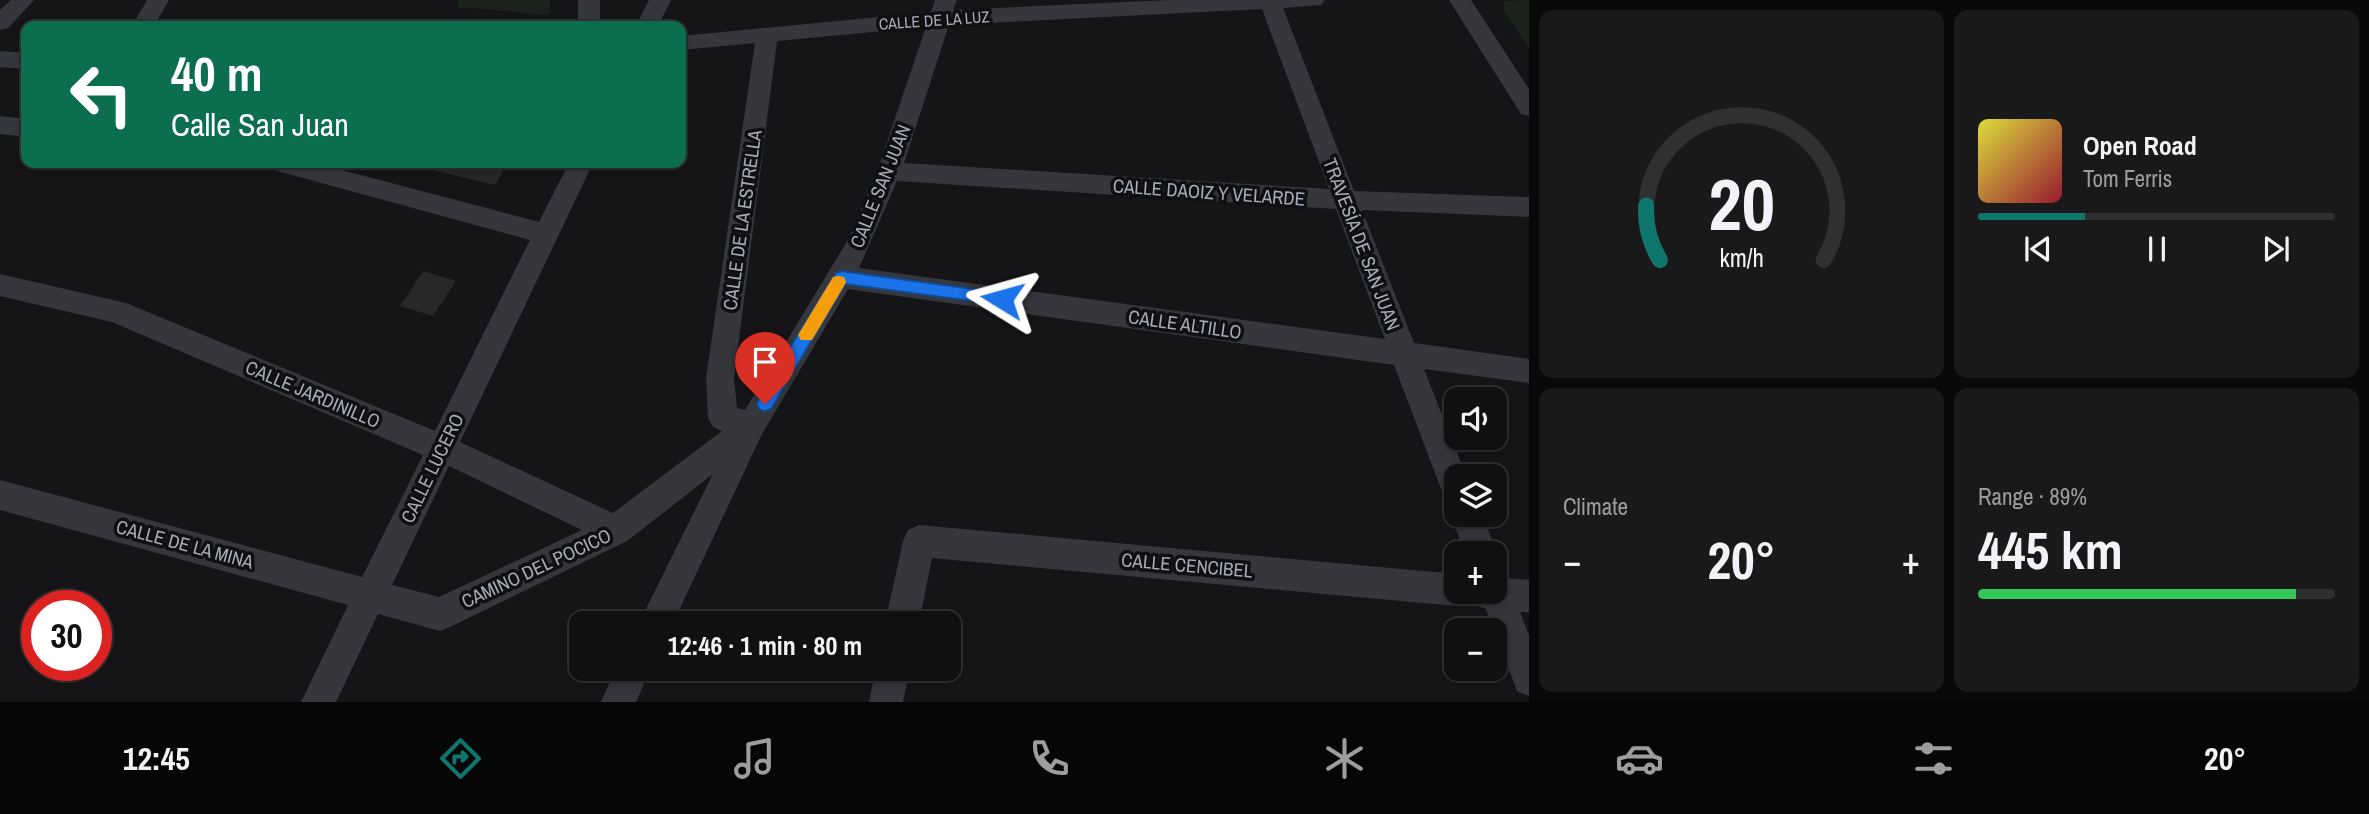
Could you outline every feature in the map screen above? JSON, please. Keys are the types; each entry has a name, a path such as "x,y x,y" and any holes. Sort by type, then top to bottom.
{"street":[{"path":"0,23 23,0"},
{"path":"146,21 158,0"},
{"path":"589,0 589,21"},
{"path":"650,21 660,0"},
{"name":"CALLE DE LA LUZ","path":"686,42 943,9 1314,0"},
{"path":"1460,0 1529,108"},
{"name":"TRAVESÍA DE SAN JUAN","path":"1270,2 1446,464"},
{"name":"CALLE SAN JUAN","path":"662,611 752,425 861,239 889,171 943,9"},
{"name":"CALLE DE LA ESTRELLA","path":"752,425 723,418 720,378 767,34"},
{"path":"0,59 21,61"},
{"path":"0,125 21,127"},
{"path":"300,168 547,234"},
{"name":"CALLE LUCERO","path":"317,702 579,168"},
{"name":"CALLE DAOIZ Y VELARDE","path":"889,171 1345,200 1529,207"},
{"name":"CALLE ALTILLO","path":"841,277 1529,371"},
{"name":"CALLE JARDINILLO","path":"0,285 116,311 441,448 617,530"},
{"name":"CAMINO DEL POCICO","path":"371,594 440,614 617,530 752,425"},
{"name":"CALLE DE LA MINA","path":"0,495 371,594"},
{"name":"CALLE CENCIBEL","path":"904,611 919,541 1444,589"},
{"path":"1502,604 1529,679"},
{"path":"618,702 628,681"},
{"path":"886,702 890,681"}],"shaded area":[{"path":"458,0 550,0 549,15 457,7"},
{"path":"1529,0 1529,48 1504,11 1504,1"}],"building":[{"path":"424,168 505,168 495,185"},
{"path":"423,271 456,281 433,316 400,306"}],"slow traffic":[{"path":"806,335 838,282"}],"route":[{"path":"765,404 841,277 1002,299"}]}
